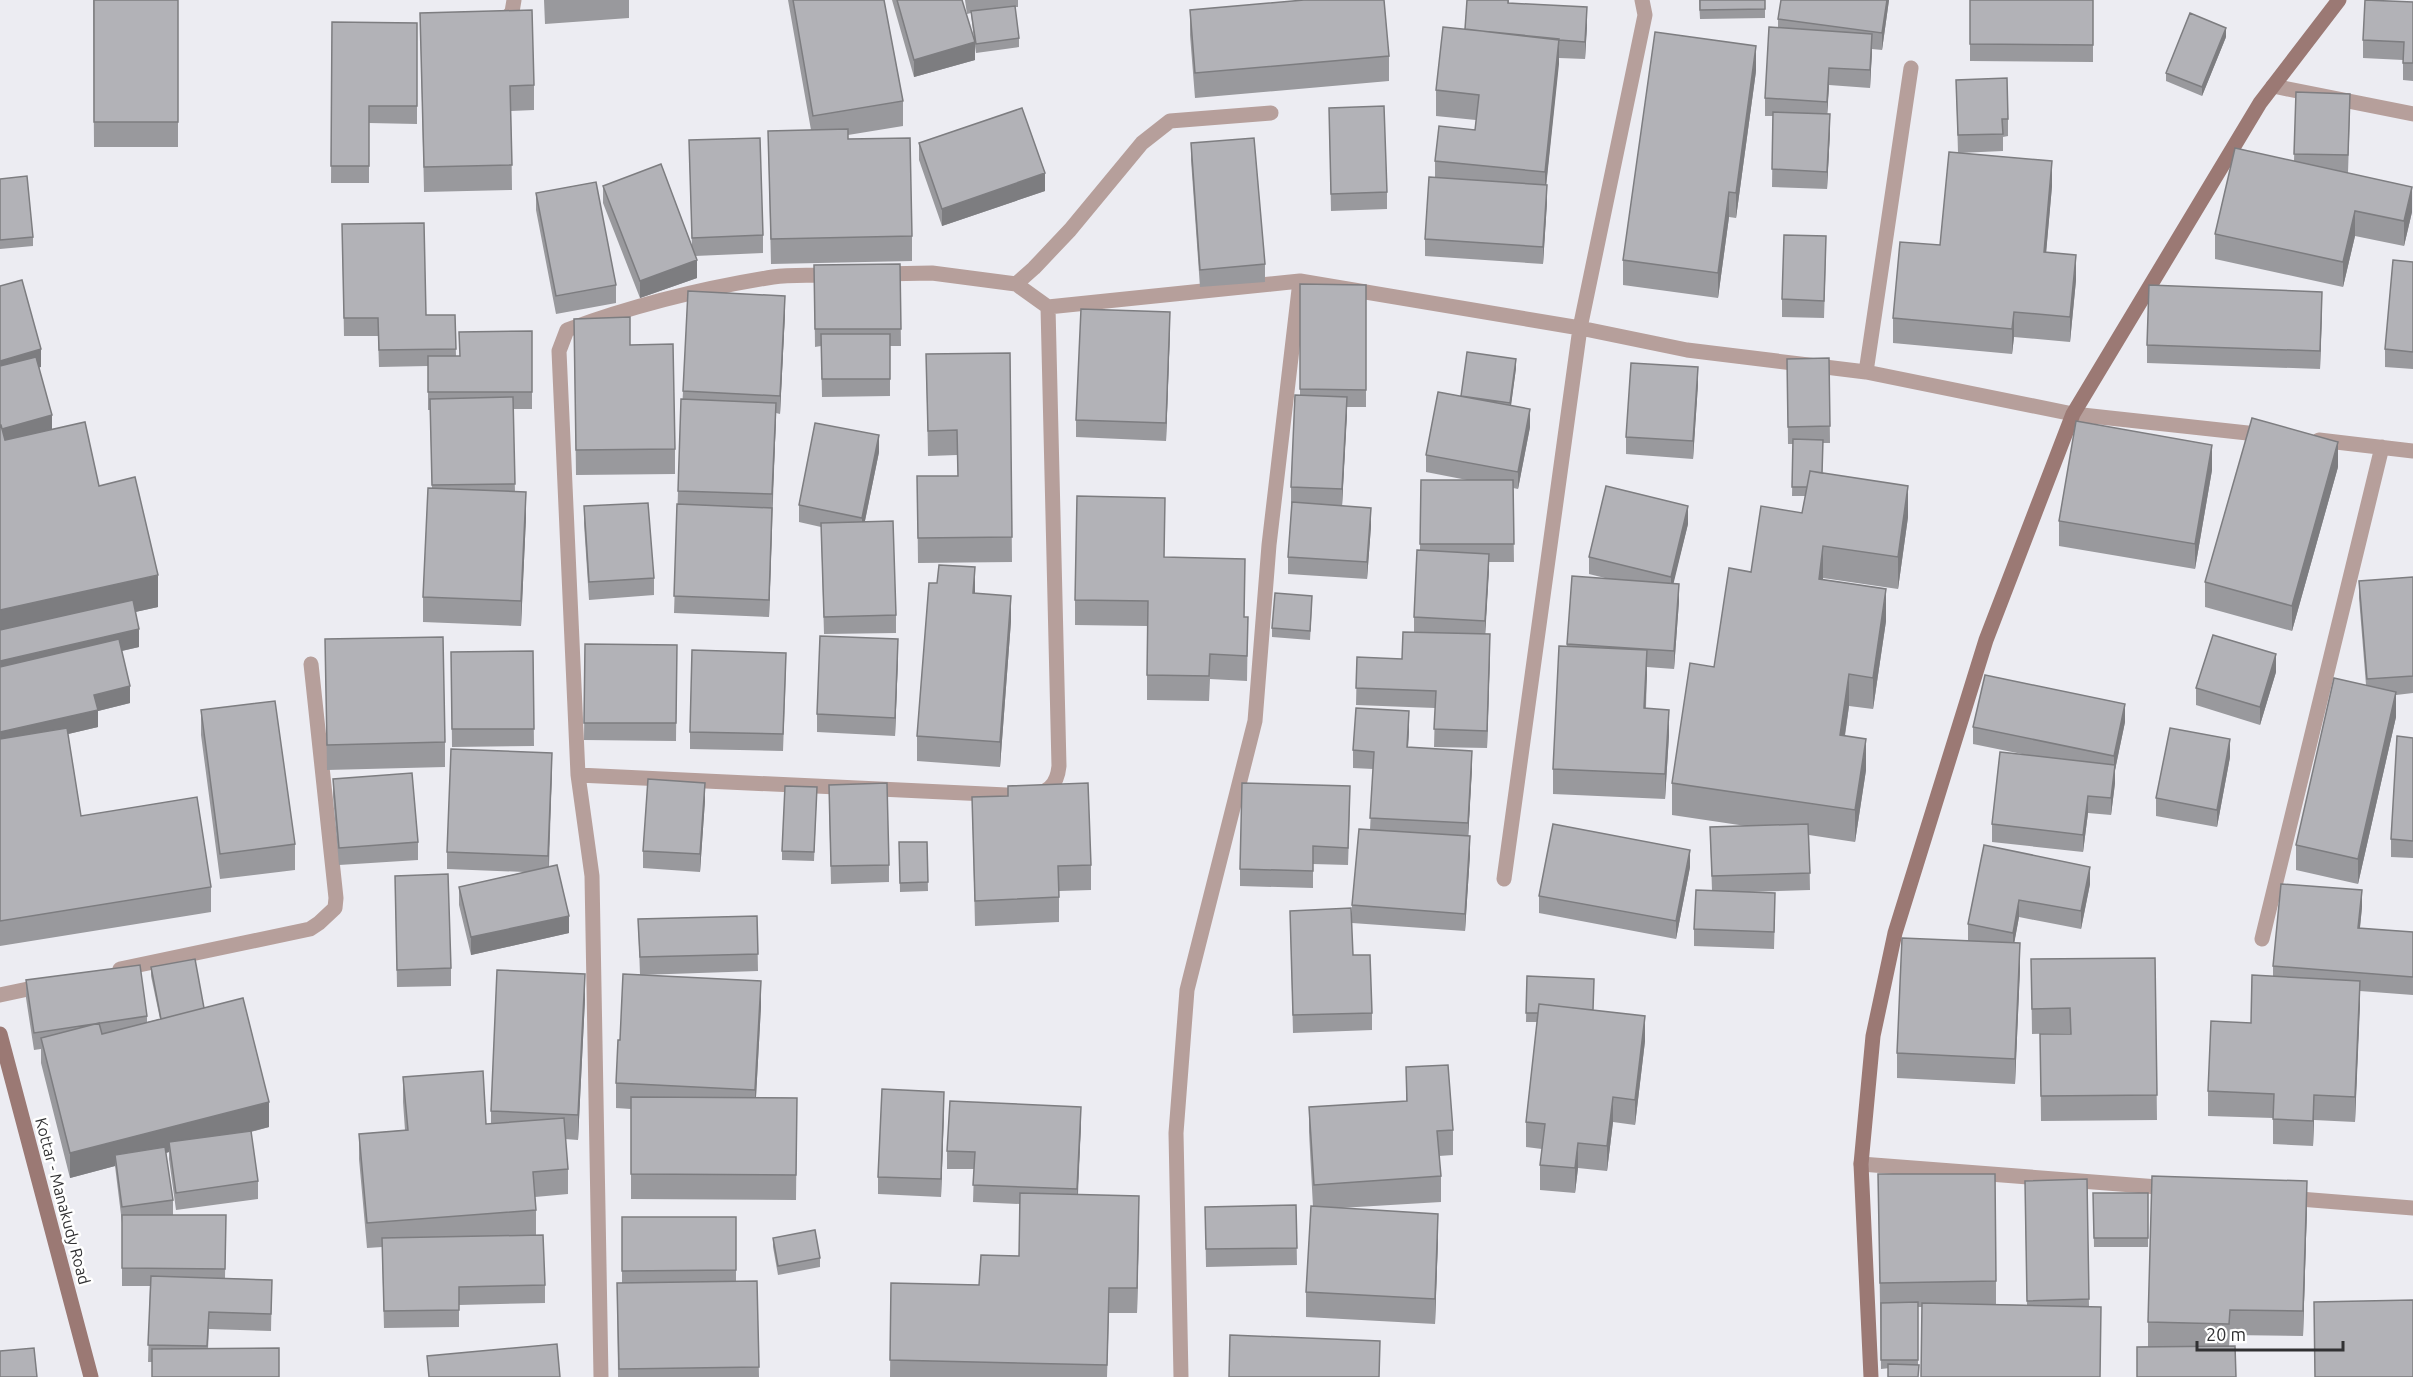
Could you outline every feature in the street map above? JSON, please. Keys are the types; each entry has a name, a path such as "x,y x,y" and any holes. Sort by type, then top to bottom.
{"street":[{"path":"478,24 502,23 512,12 514,0"},
{"path":"1504,879 1580,328 1645,15 1642,0"},
{"path":"1871,1377 1861,1164 1872,1036 1895,933 1986,640 2073,414 2260,103 2339,0"},
{"path":"1866,372 1911,68"},
{"path":"2273,86 2413,114"},
{"path":"1016,284 1070,230 1142,143 1170,121 1271,113"},
{"path":"602,1377 592,876 578,774 559,351 567,330 593,320 681,297 775,276 932,273 1016,284 1048,307 1300,281 1580,328 1687,350 1866,372 2073,414 2275,436"},
{"path":"1181,1377 1176,1133 1186,990 1256,721 1269,545 1300,281"},
{"path":"578,774 1027,796 1044,793 1053,787 1058,778 1059,766 1048,307"},
{"path":"2299,438 2413,451"},
{"path":"2262,939 2382,447"},
{"path":"104,973 310,929 335,908 336,898 311,664"},
{"path":"0,995 58,983"},
{"name":"Kottar - Manakudy Road","path":"0,1034 91,1377"},
{"path":"1861,1164 2190,1190"},
{"path":"2272,1197 2413,1208"}],"building":[{"path":"94,0 178,0 178,122 94,122"},
{"path":"793,0 884,0 903,101 813,116"},
{"path":"897,0 962,0 975,42 914,60"},
{"path":"1304,0 1384,0 1389,56 1195,73 1190,10"},
{"path":"1467,0 1508,0 1508,3 1587,7 1585,42 1465,29"},
{"path":"1700,0 1765,0 1765,9 1700,10"},
{"path":"1781,0 1887,0 1882,33 1778,19"},
{"path":"1970,0 2093,0 2093,45 1970,44"},
{"path":"2365,0 2413,2 2413,63 2403,63 2404,42 2363,40"},
{"path":"1015,6 1019,38 976,44 971,11"},
{"path":"532,10 534,85 510,86 512,165 424,167 420,13"},
{"path":"2190,13 2226,28 2202,87 2166,73"},
{"path":"332,22 417,23 417,106 369,106 369,166 331,166"},
{"path":"1443,27 1559,39 1545,172 1435,161 1439,126 1475,130 1479,95 1436,90"},
{"path":"1769,27 1872,34 1870,70 1829,68 1827,102 1765,98"},
{"path":"1655,32 1756,46 1736,193 1729,192 1718,273 1623,260"},
{"path":"2007,78 2008,119 2002,119 2003,134 1958,135 1956,80"},
{"path":"2296,92 2350,94 2348,155 2294,154"},
{"path":"1384,106 1387,192 1331,194 1329,108"},
{"path":"1022,108 1045,173 942,209 919,143"},
{"path":"1773,112 1830,114 1827,172 1772,169"},
{"path":"848,129 848,139 910,138 912,236 771,239 768,131"},
{"path":"760,138 763,235 692,238 689,140"},
{"path":"1254,138 1265,264 1200,270 1191,143"},
{"path":"2235,148 2412,187 2404,221 2355,211 2343,262 2215,234"},
{"path":"1949,152 2052,161 2044,252 2076,255 2070,317 2014,312 2012,329 1893,318 1900,242 1940,245"},
{"path":"661,164 697,260 640,281 603,186"},
{"path":"27,176 33,237 0,240 0,179"},
{"path":"1429,177 1547,185 1543,247 1425,239"},
{"path":"596,182 616,285 556,296 536,193"},
{"path":"424,223 426,315 455,315 456,349 379,350 378,318 344,318 342,224"},
{"path":"1784,235 1826,236 1824,301 1782,299"},
{"path":"2393,260 2413,262 2413,352 2385,349"},
{"path":"900,264 901,329 815,329 814,265"},
{"path":"22,280 41,349 0,361 0,286"},
{"path":"1300,284 1366,285 1366,390 1300,389"},
{"path":"2149,285 2322,292 2320,351 2147,345"},
{"path":"688,291 785,296 780,396 683,391"},
{"path":"1081,309 1170,312 1166,423 1076,420"},
{"path":"630,317 630,345 673,344 675,449 576,450 574,319"},
{"path":"532,331 532,392 428,392 428,356 460,356 459,332"},
{"path":"821,334 890,334 890,379 822,379"},
{"path":"1467,352 1516,359 1510,403 1461,396"},
{"path":"1010,353 1012,537 918,538 917,476 958,476 957,430 928,431 926,354"},
{"path":"36,357 52,415 2,429 0,425 0,366"},
{"path":"1829,358 1830,426 1788,427 1787,359"},
{"path":"1631,363 1698,367 1693,441 1626,437"},
{"path":"1438,392 1530,409 1518,472 1426,455"},
{"path":"1295,395 1347,397 1342,489 1291,487"},
{"path":"513,397 515,484 432,485 430,399"},
{"path":"681,399 776,403 772,494 678,491"},
{"path":"2252,418 2338,442 2292,606 2205,582"},
{"path":"2076,421 2212,445 2195,544 2059,521"},
{"path":"85,422 99,486 135,477 158,575 0,610 0,425 5,440"},
{"path":"815,423 879,435 862,518 799,505"},
{"path":"1793,439 1823,440 1822,473 1810,471 1807,487 1792,487"},
{"path":"1810,471 1908,486 1898,557 1823,546 1819,579 1886,589 1873,678 1849,674 1840,735 1866,739 1855,810 1672,783 1690,663 1714,667 1729,568 1751,572 1761,506 1802,513"},
{"path":"1421,480 1513,480 1514,544 1420,544"},
{"path":"1606,486 1688,506 1671,577 1589,557"},
{"path":"428,488 526,492 521,601 423,597"},
{"path":"1077,496 1165,498 1164,557 1245,559 1244,617 1248,617 1247,656 1210,654 1209,676 1147,675 1148,601 1075,600"},
{"path":"1292,502 1371,508 1367,562 1288,557"},
{"path":"648,503 654,578 589,582 584,506"},
{"path":"677,504 772,508 769,600 674,596"},
{"path":"893,521 896,615 824,617 821,523"},
{"path":"1417,550 1489,554 1485,621 1414,617"},
{"path":"939,565 975,567 973,593 1011,596 1000,742 917,736 929,583 937,583"},
{"path":"1572,576 1679,584 1674,651 1567,644"},
{"path":"2413,577 2413,676 2367,679 2359,581"},
{"path":"1275,593 1312,596 1310,631 1272,628"},
{"path":"133,600 139,629 0,661 0,630"},
{"path":"1403,632 1490,634 1487,731 1434,729 1436,691 1356,688 1357,657 1402,659"},
{"path":"2213,635 2276,654 2260,707 2196,688"},
{"path":"820,636 898,639 895,718 817,714"},
{"path":"443,637 445,742 327,745 325,639"},
{"path":"119,639 130,686 94,695 98,710 0,732 0,667"},
{"path":"585,644 677,645 676,723 584,723"},
{"path":"1559,646 1647,650 1644,708 1669,710 1665,774 1553,769"},
{"path":"692,650 786,653 783,734 690,732"},
{"path":"533,651 534,729 452,729 451,652"},
{"path":"1985,675 2125,704 2114,756 1973,727"},
{"path":"2334,678 2396,692 2358,859 2296,845"},
{"path":"275,701 295,844 220,854 201,710"},
{"path":"1356,708 1409,711 1407,747 1472,751 1468,823 1370,818 1374,752 1353,750"},
{"path":"67,728 81,816 197,797 211,887 0,921 0,739"},
{"path":"2170,728 2230,739 2217,810 2156,798"},
{"path":"2397,736 2413,738 2413,841 2391,839"},
{"path":"451,749 552,753 548,856 447,852"},
{"path":"2000,752 2115,765 2111,798 2088,796 2083,835 1992,824"},
{"path":"412,773 418,842 339,848 333,779"},
{"path":"648,779 705,783 700,854 643,851"},
{"path":"887,783 889,865 831,866 829,785"},
{"path":"1088,783 1091,865 1058,866 1059,897 975,901 972,797 1008,796 1008,786"},
{"path":"1242,783 1350,786 1348,848 1313,846 1313,871 1240,869"},
{"path":"785,786 817,787 814,852 782,851"},
{"path":"1553,824 1690,850 1676,921 1539,896"},
{"path":"1808,824 1810,873 1712,876 1710,827"},
{"path":"1359,829 1470,836 1465,914 1352,905"},
{"path":"899,842 927,842 928,882 900,883"},
{"path":"1984,845 2090,867 2081,911 2019,900 2013,933 1968,924"},
{"path":"557,865 569,916 471,937 459,887"},
{"path":"448,874 451,968 397,970 395,876"},
{"path":"2281,884 2362,890 2358,928 2413,932 2413,977 2273,966"},
{"path":"1696,890 1775,893 1774,932 1694,929"},
{"path":"1351,908 1353,955 1370,955 1372,1013 1293,1015 1290,911"},
{"path":"757,916 758,954 640,957 638,919"},
{"path":"1902,938 2020,943 2015,1059 1897,1053"},
{"path":"2155,958 2157,1095 2041,1096 2040,1034 2071,1034 2070,1008 2032,1009 2031,959"},
{"path":"195,959 204,1008 161,1019 151,967"},
{"path":"140,965 147,1016 34,1033 26,980"},
{"path":"497,970 585,974 578,1115 491,1111"},
{"path":"623,974 761,981 755,1090 616,1083"},
{"path":"2252,975 2360,981 2355,1097 2314,1095 2313,1121 2273,1119 2274,1094 2208,1091 2211,1021 2251,1023"},
{"path":"1527,976 1594,979 1593,1010 1539,1004 1538,1013 1526,1013"},
{"path":"243,998 269,1102 70,1153 41,1038 99,1023 102,1034"},
{"path":"1539,1004 1645,1016 1635,1100 1613,1097 1607,1146 1578,1143 1575,1168 1540,1165 1545,1124 1526,1122"},
{"path":"1448,1065 1453,1130 1437,1131 1441,1176 1314,1185 1309,1107 1407,1101 1406,1067"},
{"path":"483,1071 486,1124 564,1118 568,1169 533,1172 536,1210 367,1223 359,1134 408,1130 403,1077"},
{"path":"882,1089 944,1092 941,1179 878,1177"},
{"path":"631,1097 797,1098 796,1175 631,1174"},
{"path":"950,1101 1081,1107 1077,1189 973,1185 975,1152 947,1151"},
{"path":"251,1131 258,1181 176,1193 169,1142"},
{"path":"165,1147 173,1200 122,1207 115,1155"},
{"path":"1878,1174 1995,1174 1996,1281 1880,1283"},
{"path":"2152,1176 2307,1181 2303,1311 2230,1310 2229,1324 2148,1322"},
{"path":"2087,1179 2089,1299 2027,1301 2025,1181"},
{"path":"1020,1193 1139,1196 1137,1288 1109,1288 1107,1365 890,1360 891,1283 979,1285 981,1255 1019,1256"},
{"path":"2093,1193 2148,1193 2148,1238 2094,1238"},
{"path":"1296,1205 1297,1248 1206,1249 1205,1207"},
{"path":"1311,1206 1438,1214 1435,1299 1306,1292"},
{"path":"122,1215 226,1215 225,1269 122,1268"},
{"path":"622,1217 736,1217 736,1270 622,1271"},
{"path":"815,1230 820,1258 778,1266 773,1238"},
{"path":"543,1235 545,1285 459,1287 459,1310 384,1311 382,1238"},
{"path":"151,1276 272,1280 271,1314 209,1312 207,1346 148,1345"},
{"path":"757,1281 759,1367 619,1369 617,1283"},
{"path":"2413,1300 2413,1377 2315,1377 2314,1302"},
{"path":"1918,1302 1918,1360 1881,1360 1881,1303"},
{"path":"1922,1303 2101,1307 2100,1377 1921,1377"},
{"path":"1230,1335 1380,1341 1379,1377 1229,1377"},
{"path":"557,1344 560,1377 429,1377 427,1356"},
{"path":"2235,1346 2236,1377 2137,1377 2137,1347"},
{"path":"34,1348 37,1377 0,1377 0,1351"},
{"path":"279,1348 279,1377 152,1377 152,1349"},
{"path":"1888,1364 1919,1365 1918,1377 1888,1377"}]}
